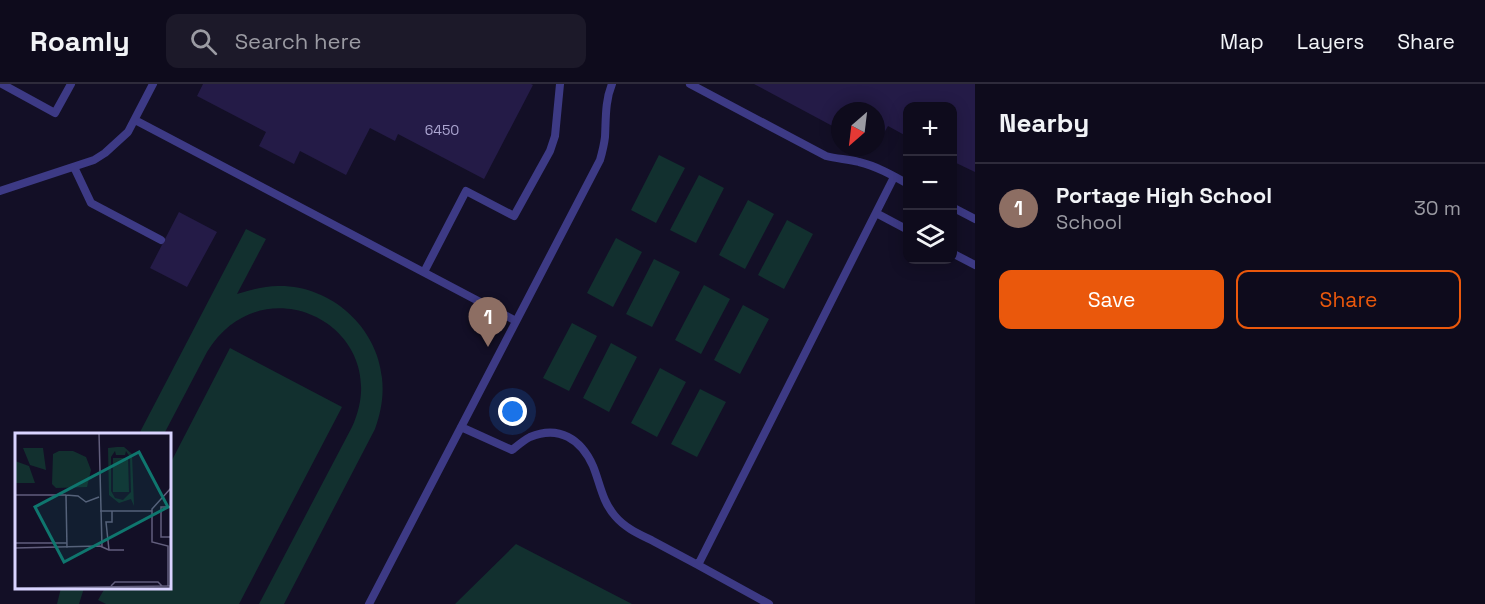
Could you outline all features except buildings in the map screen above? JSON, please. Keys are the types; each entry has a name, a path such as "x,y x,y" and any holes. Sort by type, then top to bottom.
{"lane":[{"path":"0,94 3,85 55,112 70,84"},
{"path":"0,191 94,160 105,153 128,132 153,84"},
{"path":"424,272 466,191 514,216 550,151 555,136 560,84"},
{"path":"369,604 600,160 605,136 605,114 612,84"},
{"path":"690,84 825,156 858,162 903,182"},
{"path":"135,120 516,321"},
{"path":"74,167 91,203 161,240"},
{"path":"698,565 894,177"},
{"path":"957,210 975,219"},
{"path":"876,213 903,227"},
{"path":"957,256 975,265"},
{"path":"461,427 512,450 529,438 546,433 563,434 576,441 586,453 606,504 616,518 628,528 769,604"}],"green space":[{"path":"659,155 685,168 656,223 631,210"},
{"path":"699,175 724,188 696,243 670,230"},
{"path":"748,200 774,214 745,269 719,255"},
{"path":"787,220 813,234 784,289 758,275"},
{"path":"246,229 266,239 237,294 263,287 278,286 315,293 348,312 361,326 378,359 383,391 375,429 284,604 259,604 352,427 361,392 356,361 341,336 318,318 290,309 260,311 231,325 207,352 165,433 140,433"},
{"path":"616,238 642,252 613,307 587,293"},
{"path":"654,259 680,272 652,327 626,314"},
{"path":"704,285 730,299 701,354 675,340"},
{"path":"743,305 769,319 740,374 714,360"},
{"path":"572,323 597,336 569,391 543,378"},
{"path":"611,343 637,357 609,412 583,398"},
{"path":"230,348 342,407 239,604 106,604 98,600 104,589 171,589 171,462"},
{"path":"660,368 686,382 657,437 631,423"},
{"path":"700,389 726,402 697,457 671,444"},
{"path":"516,544 632,604 455,604"},
{"path":"61,589 84,589 79,604 57,604"}],"place":[{"name":"Portage High School","path":"488,347"}]}
